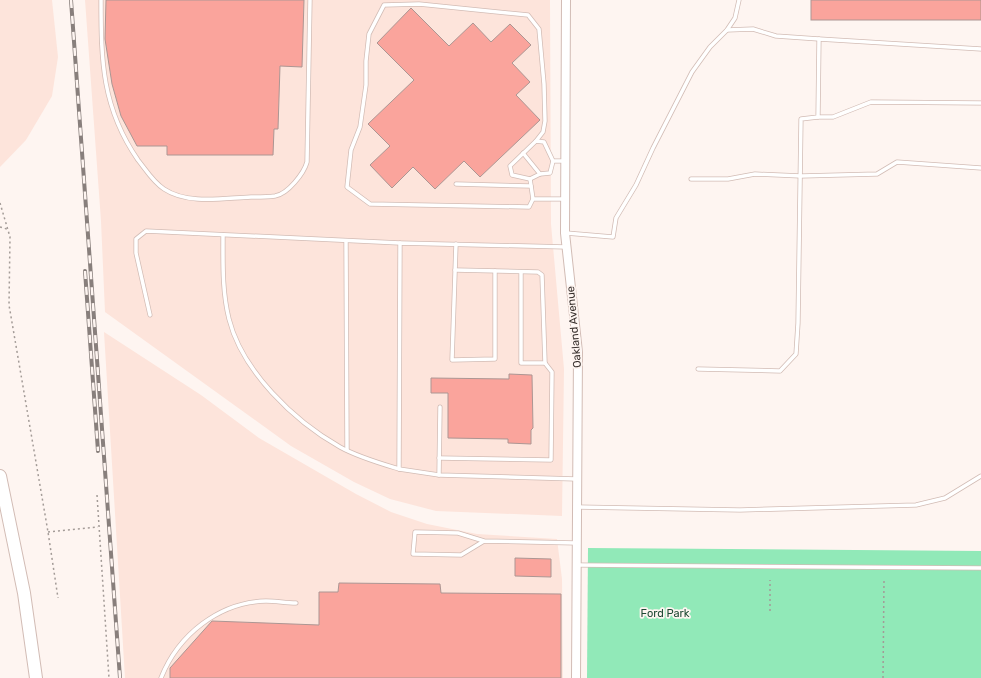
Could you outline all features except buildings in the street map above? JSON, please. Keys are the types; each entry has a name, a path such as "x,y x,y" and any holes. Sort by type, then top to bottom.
{"highway":[{"path":"0,476 24,593 36,678"}],"street":[{"name":"Oakland Avenue","path":"566,0 564,161 565,233 578,352 576,479 576,678"}],"lane":[{"path":"101,0 103,72 114,112 127,143 150,176 165,190 195,199 277,196 296,182 304,172 307,162 310,0"},
{"path":"565,233 613,237 616,218 636,185 692,72 710,47 727,30 735,18 740,0"},
{"path":"530,179 533,199 529,207 370,204 347,187 351,150 360,127 366,85 366,61 369,34 384,6 419,4 528,15 539,29 544,84 544,132 510,166 512,175 530,179 540,174 550,173 553,161 544,142 536,141"},
{"path":"727,30 753,29 776,36 981,49"},
{"path":"818,118 819,39"},
{"path":"698,369 780,371 796,354 798,324 802,119 833,117 871,102 981,103"},
{"path":"524,153 540,174"},
{"path":"553,161 564,161"},
{"path":"691,179 728,180 755,174 801,176 877,174 897,162 981,168"},
{"path":"456,184 531,186"},
{"path":"533,199 565,199"},
{"path":"150,315 136,252 136,239 146,231 346,241 566,247"},
{"path":"223,235 223,288 229,320 240,348 259,376 282,402 311,429 347,450 368,460 399,469 439,475 576,479"},
{"path":"346,241 347,450"},
{"path":"399,469 400,243"},
{"path":"456,244 452,360 495,359 495,271"},
{"path":"439,458 551,460 552,372 545,363 543,279 538,272 455,270"},
{"path":"521,272 521,363 545,363"},
{"path":"439,475 440,407"},
{"path":"576,507 740,510 916,505 945,498 981,476"},
{"path":"484,541 460,555 413,554 415,532 458,533 484,541 576,543"},
{"path":"576,565 981,568"},
{"path":"161,678 170,658 186,639 208,619 234,606 250,602 267,601 296,603"}],"path":[{"path":"0,203 10,237 9,305 58,598"},
{"path":"0,227 7,229"},
{"path":"97,495 109,678"},
{"path":"48,532 98,527"},
{"path":"770,580 770,611"},
{"path":"884,581 884,678"}],"shaded area":[{"path":"0,0 52,0 58,57 52,96 26,140 0,167"},
{"path":"85,0 550,0 551,224 564,369 562,516 436,511 390,499 354,482 291,446 105,312 101,221"},
{"path":"104,332 201,395 259,438 356,494 391,512 427,524 477,534 557,539 562,579 563,678 125,678"}],"green space":[{"name":"Ford Park","path":"588,548 981,551 981,678 587,678"}],"railway":[{"path":"71,0 120,678"},
{"path":"85,271 98,451"}]}
